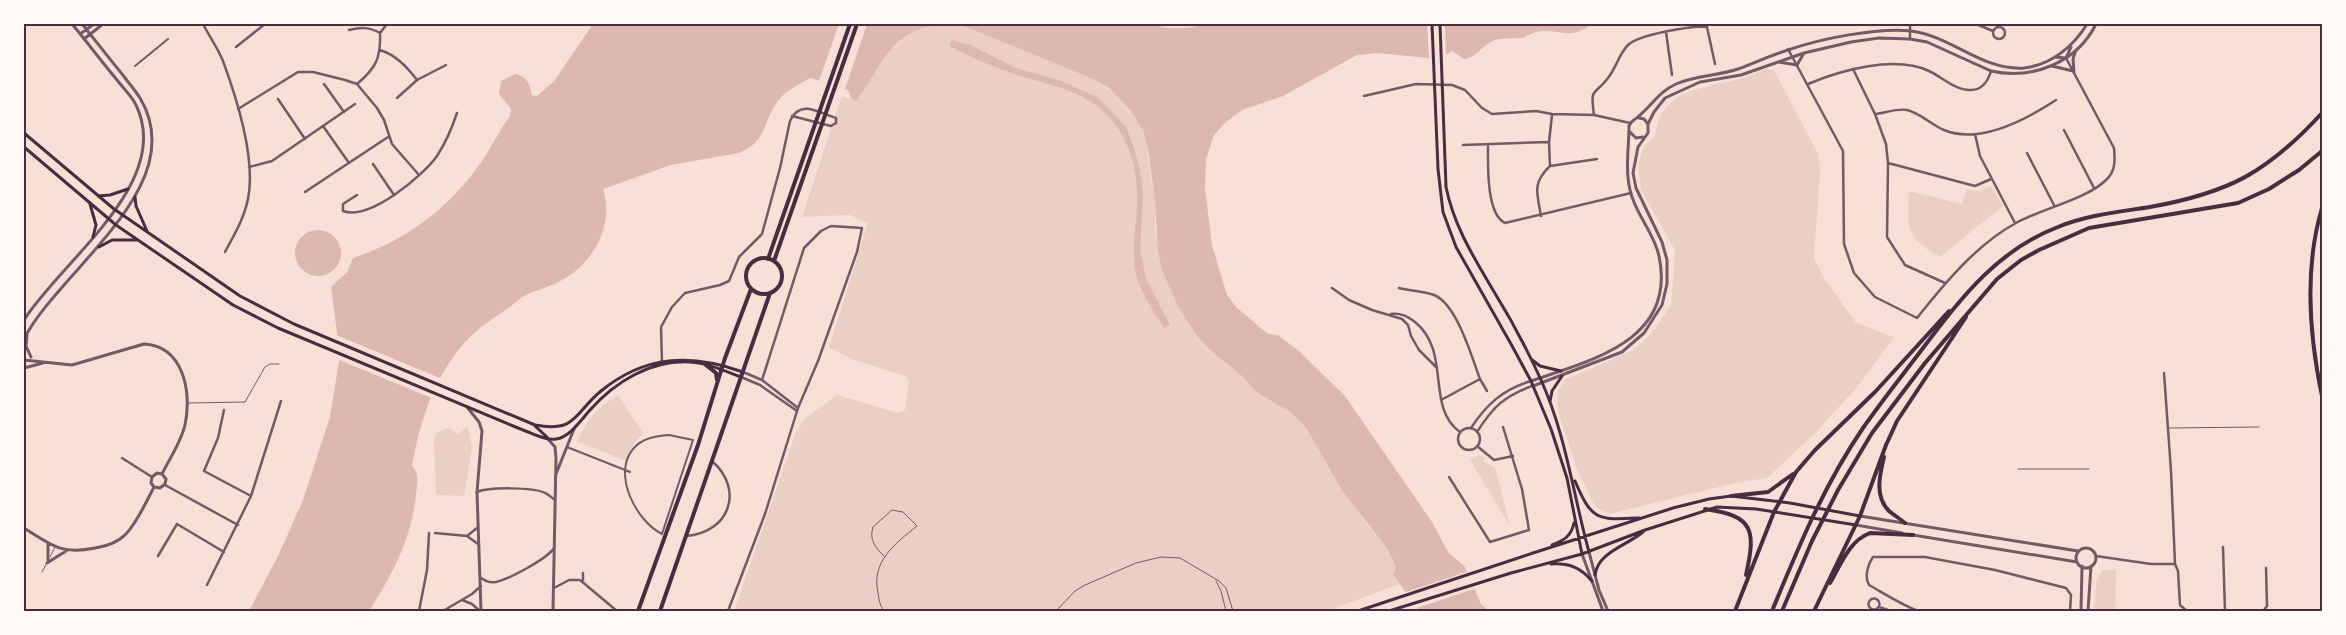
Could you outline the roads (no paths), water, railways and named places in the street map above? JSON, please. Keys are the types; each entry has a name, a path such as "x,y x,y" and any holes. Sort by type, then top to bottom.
{"main road":[{"path":"768,259 850,24"},
{"path":"774,261 857,24"},
{"path":"1432,24 1438,168 1443,212 1456,247 1489,302 1530,381 1550,429 1566,478 1582,554"},
{"path":"1440,24 1446,187 1450,208 1464,242 1502,304 1540,378 1550,403 1572,474 1589,552"},
{"path":"1734,611 1774,512 1796,472 1815,450 1875,392 1964,294 2007,254 2057,227 2084,218 2203,196 2239,182 2274,160 2322,113"},
{"path":"24,132 114,209 240,296 283,319 535,425 560,428 571,422 600,392 620,379 662,363 688,359 723,364 742,372"},
{"path":"24,147 116,225 234,305 278,328 466,407 547,438 558,439 574,428 620,379"},
{"path":"1782,611 1812,541 1838,490 1872,433 1925,363 1997,280 2021,260 2090,228 2238,203 2268,189 2299,170 2322,151"},
{"path":"98,196 120,193 128,189"},
{"path":"136,197 136,206 148,232"},
{"path":"90,202 96,225 92,237"},
{"path":"2322,208 2312,254 2313,339 2322,396"},
{"path":"99,247 112,240 137,240"},
{"path":"768,259 774,261 781,270 782,276 779,286 770,293 760,294 751,289 746,279 748,267 757,260 768,259"},
{"path":"638,611 698,445 723,364 751,289"},
{"path":"660,611 770,293"},
{"path":"1772,611 1802,538 1826,490 1863,428 1964,294"},
{"path":"1814,611 1860,516 1886,445 1897,421 1976,302"},
{"path":"1530,358 1540,366 1561,371"},
{"path":"662,363 690,362 706,365 741,377"},
{"path":"706,365 716,373 718,382"},
{"path":"1550,403 1552,391 1562,376"},
{"path":"535,425 547,438"},
{"path":"1886,445 1879,480 1881,497 1889,511 1905,523"},
{"path":"1358,611 1533,553 1708,499 1768,492 1796,472"},
{"path":"1572,474 1585,503 1590,511 1598,516 1606,519 1644,518"},
{"path":"1731,496 1790,503 1860,516"},
{"path":"1389,611 1589,552 1705,509 1728,506 1856,525"},
{"path":"1705,509 1733,514 1746,525 1750,533 1752,548 1743,586"},
{"path":"1533,553 1564,540 1571,534 1574,520"},
{"path":"1595,575 1596,565 1601,558 1645,530"},
{"path":"1814,611 1850,549 1860,539 1870,534 1913,535"},
{"path":"1545,564 1571,565 1585,573 1592,581"}],"street":[{"path":"24,320 40,298 92,237 128,189 138,170 143,147 142,125 136,104 72,24"},
{"path":"24,339 50,301 99,247 116,225 136,197 149,167 152,147 147,112 140,98 82,24"},
{"path":"80,34 94,24"},
{"path":"84,39 103,24"},
{"path":"203,24 222,59 238,109 249,167 248,199 242,221 225,252"},
{"path":"236,47 266,24"},
{"path":"357,84 376,65 380,50 380,33 387,24"},
{"path":"1910,24 1910,39"},
{"path":"1976,24 1993,31"},
{"path":"1788,49 1843,151 1844,244 1854,273 1875,297 1917,318 1945,283 1970,258 2015,223 2094,188 2107,180 2116,164 2114,148 2066,58 2071,46 2087,24"},
{"path":"2073,72 2073,59 2077,50 2096,24"},
{"path":"349,30 360,27 372,28 380,33"},
{"path":"1594,114 1592,100 1594,91 1608,78 1626,47 1643,36 1707,27 1715,64"},
{"path":"2000,27 2005,31 2005,35 2003,38 1997,39 1994,37 1993,31 2000,27"},
{"path":"1364,96 1416,84 1452,85 1465,90 1489,113 1508,114 1536,111 1552,114 1594,114 1630,123 1638,118 1650,103 1675,84 1698,76 1736,70 1788,49 1854,35 1910,31 1927,34 1982,60 2002,67 2034,66 2052,58 2071,46"},
{"path":"1666,32 1672,76"},
{"path":"1477,432 1501,400 1532,386 1622,352 1644,333 1654,319 1665,297 1667,260 1662,242 1636,188 1633,173 1635,157 1643,137 1648,133 1648,124 1654,112 1665,98 1700,82 1741,75 1791,56 1851,42 1879,38 1910,39 1947,49 1992,70 2023,74 2052,66 2077,50"},
{"path":"135,66 168,39"},
{"path":"380,50 389,53 407,67 417,80"},
{"path":"1797,65 1804,53"},
{"path":"2052,58 2066,58"},
{"path":"1775,62 1797,65"},
{"path":"397,98 417,80 446,65"},
{"path":"1808,84 1853,69 1908,65 1927,70 1959,88 1970,90 1979,89 1985,85 1992,70"},
{"path":"2052,66 2073,72"},
{"path":"1853,69 1875,114 1886,144 1888,163 1887,237 1905,265 1945,283"},
{"path":"238,109 298,72 313,72 357,84 382,115 392,144 419,175"},
{"path":"324,84 344,112"},
{"path":"278,99 305,138"},
{"path":"1875,114 1907,110 1946,131 1974,134 2004,128 2056,100"},
{"path":"249,167 272,161 355,104"},
{"path":"662,363 661,327 672,306 686,293 729,281 739,258 762,234 792,116 798,109 804,108 836,118 837,120 831,126 792,116"},
{"path":"357,195 343,204 343,211 355,214 394,195 419,175 436,157 451,130 457,113"},
{"path":"1550,166 1549,142 1552,114"},
{"path":"1638,118 1644,119 1648,124"},
{"path":"1471,428 1483,409 1500,394 1530,381 1610,353 1630,340 1645,324 1658,298 1661,279 1658,250 1654,238 1631,193 1627,172 1630,123"},
{"path":"323,126 349,163"},
{"path":"2064,130 2094,188"},
{"path":"1629,132 1636,138 1643,137"},
{"path":"1974,134 1980,156 2015,223"},
{"path":"305,192 388,137"},
{"path":"1463,145 1549,142"},
{"path":"1488,145 1488,171 1493,207 1499,219 1508,224 1631,193"},
{"path":"2027,153 2054,205"},
{"path":"1541,216 1537,183 1542,173 1550,166 1597,159"},
{"path":"1888,163 1975,186 1991,179"},
{"path":"373,164 394,195"},
{"path":"728,611 765,514 797,410 818,361 857,252 862,228 831,226 821,231 804,248 762,380"},
{"path":"1332,288 1349,300 1372,310 1404,315 1414,321 1429,338 1438,370 1441,400 1449,422 1460,432"},
{"path":"1399,288 1435,296 1449,308 1458,323 1480,379 1487,391"},
{"path":"1390,314 1402,319 1408,325 1411,336 1420,350 1438,370"},
{"path":"1408,325 1414,321"},
{"path":"27,332 26,346 32,358"},
{"path":"24,354 44,362 72,364 96,359 136,346 156,346 169,353 182,368 187,403 183,432 162,474"},
{"path":"1426,355 1433,351"},
{"path":"24,360 32,358"},
{"path":"24,368 44,362"},
{"path":"742,372 762,380 797,410"},
{"path":"2164,373 2175,564 2178,571 2180,605 2184,610 2225,611 2262,610 2267,608 2266,568"},
{"path":"741,377 760,385 797,410"},
{"path":"1441,400 1480,379"},
{"path":"207,585 251,496 281,401"},
{"path":"466,407 479,422 482,431 477,492 481,611"},
{"path":"224,410 218,438 204,471 251,496"},
{"path":"1449,477 1490,542 1493,543 1530,528 1513,456 1503,427"},
{"path":"555,478 574,428"},
{"path":"1471,428 1477,432 1480,439 1477,446 1471,450 1460,446 1458,440 1460,432 1471,428"},
{"path":"669,435 693,440 662,534 652,529 634,509 630,497 627,470 628,460 633,449 644,440 669,435"},
{"path":"547,438 556,450 553,611"},
{"path":"567,446 630,472"},
{"path":"1477,446 1494,460 1513,456"},
{"path":"122,458 152,476"},
{"path":"686,536 703,534 711,530 723,519 727,511 729,496 726,482 712,461"},
{"path":"152,476 157,473 162,474 166,478 165,484 160,488 154,487"},
{"path":"152,476 151,482 154,487"},
{"path":"165,484 238,525"},
{"path":"24,528 56,547 67,551 84,551 108,545 120,539 130,529 154,487"},
{"path":"477,492 488,488 536,491 545,493 555,500"},
{"path":"1860,516 2078,551 2083,548 2090,548 2096,556 2151,564 2175,564"},
{"path":"158,556 177,524 224,552"},
{"path":"1856,525 2077,562 2082,566 2090,566"},
{"path":"467,536 478,528"},
{"path":"419,611 427,570 429,533"},
{"path":"435,533 467,536 479,544"},
{"path":"48,542 48,562"},
{"path":"480,578 488,582 499,581 547,556 555,544"},
{"path":"2223,547 2225,611"},
{"path":"48,562 67,551"},
{"path":"2077,562 2078,551"},
{"path":"1589,552 1608,611"},
{"path":"1582,554 1603,611"},
{"path":"2088,611 2090,566 2096,556"},
{"path":"1918,611 1896,602 1869,585 1867,581 1869,563 1873,557 1925,557 1994,570 2066,588 2071,595 2070,611"},
{"path":"2082,566 2082,611"},
{"path":"583,573 583,582"},
{"path":"554,588 569,580 576,579 583,582 618,611"},
{"path":"443,611 462,600 481,585"},
{"path":"1879,607 1878,600 1884,593"},
{"path":"1878,600 1872,599 1869,605 1875,610 1879,607 1891,611"},
{"path":"462,600 472,604 481,611"}],"lane":[{"path":"187,403 245,402 265,367 270,364 279,364"},
{"path":"2168,428 2259,427"},
{"path":"2018,468 2089,469"},
{"path":"884,556 874,545 871,538 873,527 892,510 898,510 903,512 917,526 884,556 879,565 876,580 880,602 884,611"},
{"path":"42,572 56,547"},
{"path":"1056,611 1075,591 1085,585 1152,558 1180,558 1215,580 1226,588 1233,611"},
{"path":"1215,580 1221,591 1226,611"}]}
